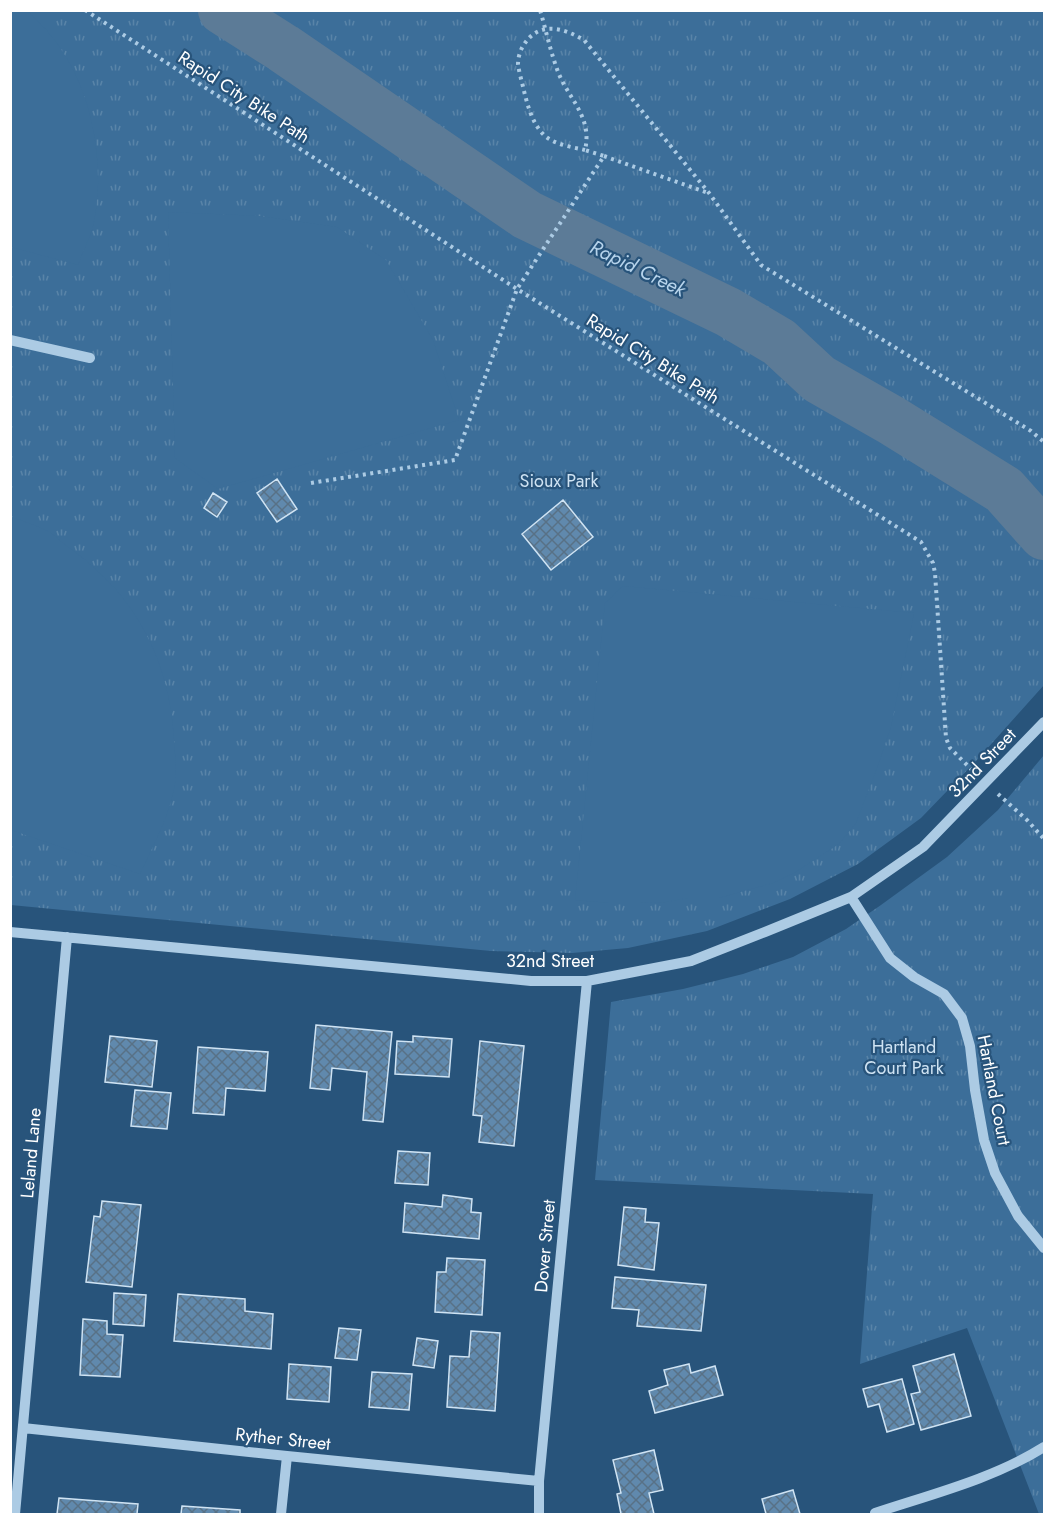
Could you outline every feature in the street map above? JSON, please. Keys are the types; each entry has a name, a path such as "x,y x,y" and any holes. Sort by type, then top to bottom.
{"street":[{"path":"10,340 90,358"},
{"name":"32nd Street","path":"10,932 531,981 587,981 691,961 850,897 923,847 1044,722"},
{"name":"Hartland Court","path":"850,897 890,958 914,977 944,994 962,1018 970,1046 984,1140 995,1173 1018,1216 1044,1248"},
{"name":"Leland Lane","path":"15,1515 67,937"},
{"name":"Dover Street","path":"539,1515 539,1481 587,981"},
{"name":"Ryther Street","path":"23,1428 539,1481"},
{"path":"875,1513 966,1483 1028,1457 1044,1447"},
{"path":"281,1515 287,1456"}],"path":[{"name":"Rapid City Bike Path","path":"85,10 517,289 921,542 933,563 935,573 946,738 950,748 985,783 1028,820 1044,838"},
{"path":"540,10 557,70 582,114 586,128 585,150"},
{"path":"709,193 604,156 555,143 546,137 537,126 527,104 518,64 520,52 526,42 534,34 546,29 571,32 584,40 709,193 761,265 1031,431 1044,442"},
{"path":"311,483 455,460 517,289 604,156"}],"green space":[{"name":"Sioux Park","path":"10,11 1044,11 1044,685 921,818 858,864 790,899 707,931 628,948 572,953 491,951 11,905"},
{"path":"10,11 27,11 60,47 82,90 89,113 94,136 98,185 92,230 78,265 11,247"},
{"path":"168,212 260,216 337,227 386,260 433,340 459,420 218,489 175,458"},
{"path":"11,517 35,525 52,534 94,567 131,609 156,656 171,710 175,780 167,814 140,874 11,830"},
{"path":"623,586 914,613 891,727 856,823 839,844 794,873 773,883 719,898 688,898 640,903 575,900 605,603"},
{"name":"Hartland Court Park","path":"1044,755 1044,1514 1039,1514 967,1328 860,1364 873,1194 595,1180 611,1002 683,989 743,974 793,957 846,929 947,857 998,810"}],"building":[{"path":"277,479 297,509 277,522 257,493"},
{"path":"213,493 227,502 217,517 204,508"},
{"path":"563,500 593,537 551,570 522,534"},
{"path":"316,1025 392,1032 383,1122 363,1120 367,1072 332,1068 330,1090 310,1088"},
{"path":"110,1036 157,1041 152,1087 105,1082"},
{"path":"413,1036 452,1039 449,1077 395,1074 397,1041 413,1042"},
{"path":"480,1041 524,1046 514,1146 479,1142 482,1116 473,1115"},
{"path":"198,1047 268,1052 265,1091 226,1088 224,1115 193,1113"},
{"path":"135,1090 171,1093 167,1129 131,1126"},
{"path":"398,1151 430,1153 428,1185 395,1183"},
{"path":"443,1195 472,1199 471,1212 481,1213 479,1239 403,1232 405,1203 442,1207"},
{"path":"102,1201 141,1205 132,1287 86,1282 94,1216 100,1217"},
{"path":"624,1207 646,1209 645,1222 659,1223 654,1270 618,1265"},
{"path":"447,1258 485,1260 482,1315 435,1312 437,1272 446,1272"},
{"path":"615,1277 706,1285 701,1331 637,1326 639,1310 612,1308"},
{"path":"114,1293 146,1295 144,1326 113,1324"},
{"path":"178,1294 245,1299 245,1311 273,1314 271,1349 174,1341"},
{"path":"83,1319 107,1321 107,1334 123,1335 120,1377 80,1375"},
{"path":"339,1328 361,1330 357,1360 335,1358"},
{"path":"471,1331 500,1333 495,1411 447,1407 450,1356 469,1357"},
{"path":"417,1338 438,1341 434,1368 413,1365"},
{"path":"954,1354 971,1416 921,1430 911,1394 920,1392 913,1366"},
{"path":"289,1364 331,1367 329,1402 287,1399"},
{"path":"689,1364 691,1373 715,1366 723,1395 655,1413 649,1391 668,1385 664,1370"},
{"path":"372,1372 412,1374 409,1410 369,1407"},
{"path":"902,1379 914,1424 887,1432 879,1404 868,1407 863,1389"},
{"path":"654,1450 663,1490 649,1493 654,1514 621,1514 617,1494 621,1493 613,1460"},
{"path":"793,1490 800,1514 766,1514 762,1499"},
{"path":"59,1498 138,1504 137,1514 57,1514"},
{"path":"182,1506 240,1510 240,1514 181,1514"}],"waterway":[{"name":"Rapid Creek","path":"223,10 283,48 527,215 728,312 779,342 819,379 891,420 1004,490 1044,535"}]}
